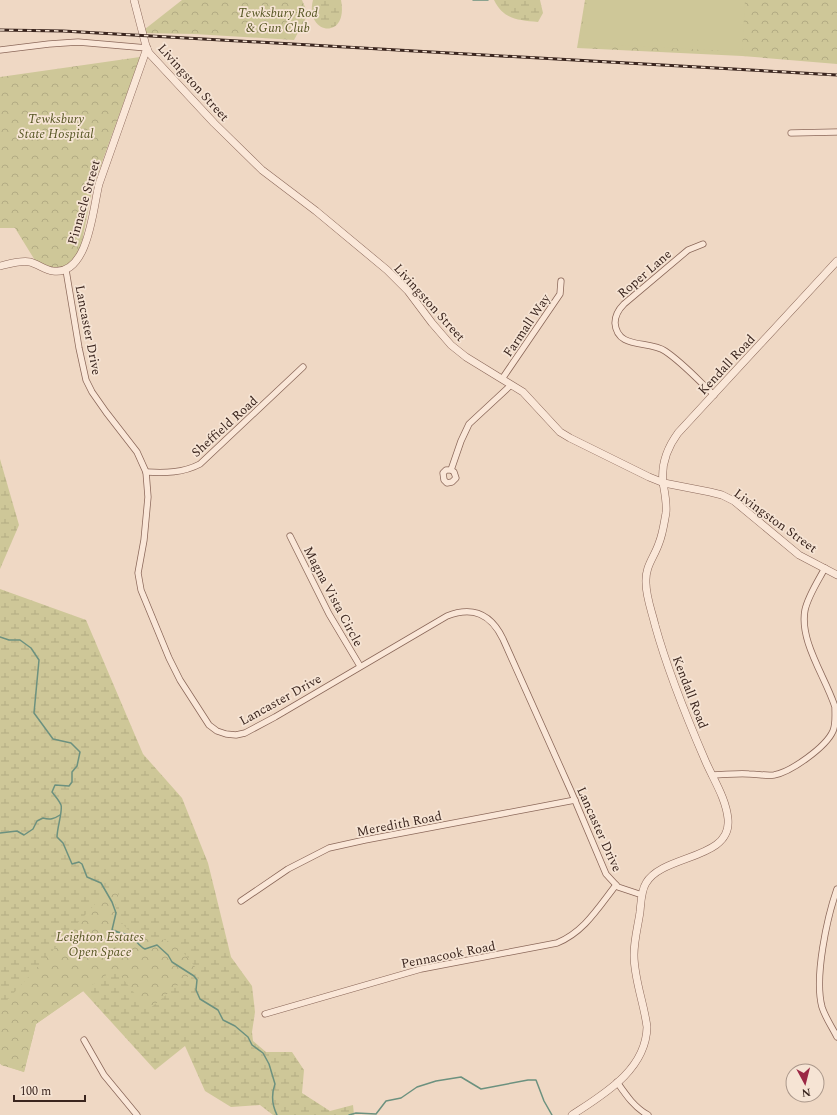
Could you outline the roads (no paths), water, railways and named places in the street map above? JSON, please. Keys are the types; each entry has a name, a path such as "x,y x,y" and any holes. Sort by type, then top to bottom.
{"street":[{"name":"Livingston Street","path":"134,0 147,48 156,62 214,123 262,170 316,212 401,283 451,345 466,357 523,392 560,432 663,483 716,494 734,501 799,555 837,575"},
{"path":"0,50 78,42 147,48"},
{"name":"Pinnacle Street","path":"66,270 74,264 87,240 99,184 147,48"},
{"path":"791,133 837,132"},
{"name":"Roper Lane","path":"703,244 688,250 624,304 618,311 615,323 618,332 623,339 630,343 649,344 661,348 676,359 714,395"},
{"name":"Kendall Road","path":"572,1115 617,1082 636,1064 643,1050 646,1038 644,1010 634,956 642,895 646,883 656,872 718,843 724,838 728,826 722,795 685,714 668,667 646,591 646,572 648,564 660,542 666,511 666,497 663,483 666,454 678,433 837,261"},
{"path":"0,266 29,262 55,272 66,270"},
{"name":"Lancaster Drive","path":"66,270 86,380 92,392 106,412 138,452 146,472 148,497 144,540 138,573 140,590 180,680 209,725 217,731 226,734 236,735 245,733 275,717 446,616 459,612 471,611 487,619 499,632 503,639 575,800 606,874 616,885 626,891 642,895"},
{"name":"Farmall Way","path":"502,379 560,294 561,281"},
{"name":"Sheffield Road","path":"146,472 174,472 200,464 303,367"},
{"path":"451,470 462,437 469,424 511,385"},
{"name":"Magna Vista Circle","path":"290,536 329,614 360,666"},
{"path":"712,775 762,775 783,772 793,768 809,756 825,742 832,733 835,718 835,707 807,641 804,620 805,609 825,568"},
{"name":"Meredith Road","path":"241,901 288,869 329,848 575,800"},
{"name":"Pennacook Road","path":"265,1014 413,971 557,943 577,932 616,885"},
{"path":"837,889 827,924 820,983 822,1008 837,1037"},
{"path":"84,1040 104,1075 137,1115"},
{"path":"617,1082 630,1100 642,1112 648,1115"}],"waterway":[{"path":"473,0 488,0"},
{"path":"0,637 9,640 20,640 31,648 39,660 34,713 53,739 71,743 80,752 77,766 72,772 72,782 69,786 55,785 52,792 61,805 61,815 57,837 63,843 72,864 79,862 82,864 87,877 101,883 112,902 116,913 112,930 129,935 145,949 157,945 168,955 172,962 194,976 197,980 196,990 200,999 218,1010 223,1020 235,1026 248,1037 252,1045 263,1053 269,1064 275,1084 273,1100 277,1115"},
{"path":"0,833 17,831 24,835 33,829 37,821 43,818 52,819 60,815"},
{"path":"349,1115 356,1113 376,1114 386,1101 401,1098 417,1087 436,1081 461,1077 481,1089 528,1080 536,1080 544,1101 552,1115"}],"railway":[{"path":"0,30 63,31 837,75"}],"park label":[{"name":"Tewksbury Rod & Gun Club","path":"278,20"},
{"name":"Tewksbury State Hospital","path":"56,126"},
{"name":"Leighton Estates Open Space","path":"100,944"}]}
